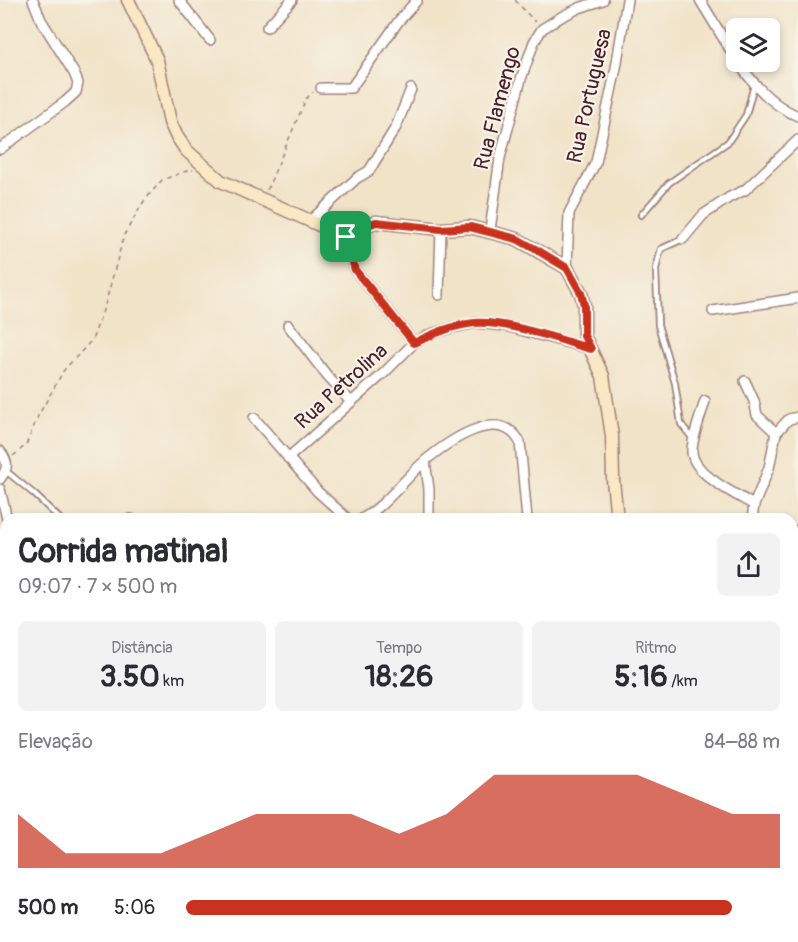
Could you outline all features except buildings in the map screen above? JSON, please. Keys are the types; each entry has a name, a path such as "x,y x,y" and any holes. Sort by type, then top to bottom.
{"street":[{"path":"0,149 65,102 76,92 78,83 41,20 33,0"},
{"path":"128,0 157,60 170,122 186,150 221,181 346,237"},
{"path":"179,0 210,40"},
{"path":"267,27 292,0"},
{"path":"321,88 351,88 398,22 417,0"},
{"name":"Rua Flamengo","path":"490,230 500,158 528,55 542,29 579,8 603,0"},
{"name":"Rua Portuguesa","path":"567,268 569,213 596,162 616,69 627,0"},
{"path":"700,0 726,42"},
{"path":"745,72 754,85 798,116"},
{"path":"310,221 357,178 369,171 396,127 411,89"},
{"path":"684,239 703,215 745,190 798,140"},
{"path":"346,237 357,229 376,222 441,229 470,227 490,230 517,239 567,268 581,293 584,305 584,336 603,376 612,436 616,513"},
{"path":"439,295 441,229"},
{"path":"346,237 355,270 414,343"},
{"path":"713,311 798,298"},
{"name":"Rua Petrolina","path":"288,458 383,374 414,343 431,334 476,323 506,326 591,349"},
{"path":"288,325 328,377 351,402"},
{"path":"745,381 754,401 757,415 776,433"},
{"path":"705,401 692,451 694,462 717,483 754,505"},
{"path":"753,513 766,476 776,433 789,419 798,417"},
{"path":"254,418 318,492 341,513"},
{"path":"368,513 425,461 471,431 489,426 503,426 515,432 520,442 527,513"},
{"path":"0,452 4,470"},
{"path":"425,461 429,489 429,513"},
{"path":"0,489 6,513"}],"lane":[{"path":"641,215 669,183 728,142 746,116 754,85"},
{"path":"684,239 661,249 656,269 658,325 675,383 681,424 694,441"},
{"path":"4,470 54,513"}],"path":[{"path":"514,0 542,29"},
{"path":"263,199 306,99 313,91 321,88"},
{"path":"4,470 26,445 38,416 64,370 92,340 105,305 124,235 144,201 162,180 189,170 209,171"}],"route":[{"path":"376,222 441,229 470,227 490,230 517,239 567,268 581,293 584,305 584,336 591,349 506,326 476,323 431,334 414,343 355,270 346,237 357,229 376,222"}]}
